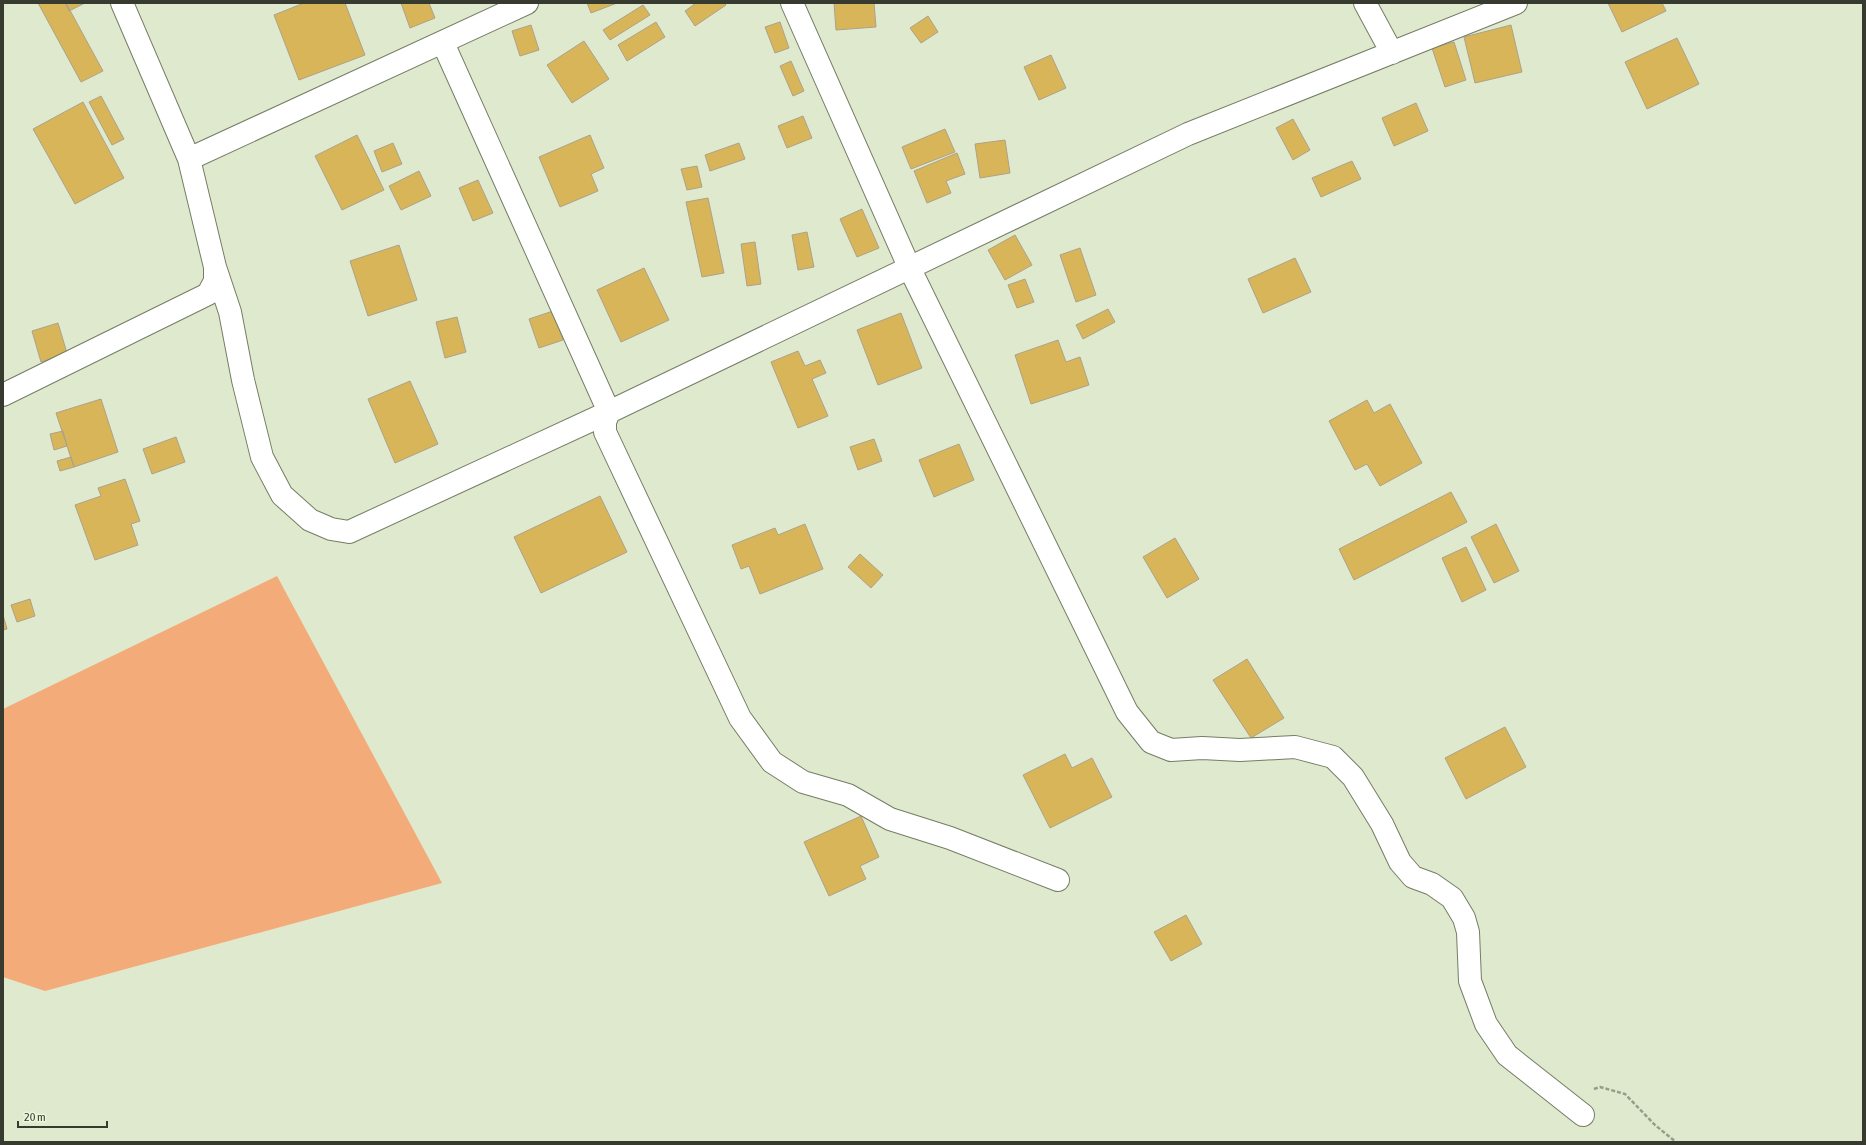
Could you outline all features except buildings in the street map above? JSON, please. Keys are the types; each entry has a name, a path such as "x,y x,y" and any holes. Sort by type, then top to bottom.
{"street":[{"path":"122,3 190,159 215,268 230,312 242,380 262,457 282,495 310,520 331,529 349,532 609,412 910,269 1188,134 1516,3"},
{"path":"190,159 444,43 527,3"},
{"path":"792,3 910,269 1127,712 1152,742 1171,750 1202,748 1240,750 1295,747 1333,757 1353,777 1382,824 1400,862 1413,877 1432,884 1452,898 1464,918 1468,932 1470,981 1486,1024 1507,1055 1583,1115"},
{"path":"1365,3 1392,53"},
{"path":"444,43 609,412 605,422 605,432 740,718 772,762 803,782 848,795 890,819 950,838 1058,880"},
{"path":"3,395 208,294 215,281 215,268"}],"path":[{"path":"1563,1099 1600,1088 1625,1094 1655,1125 1676,1142"}],"shaded area":[{"path":"277,576 442,883 45,991 3,977 3,709"}]}
